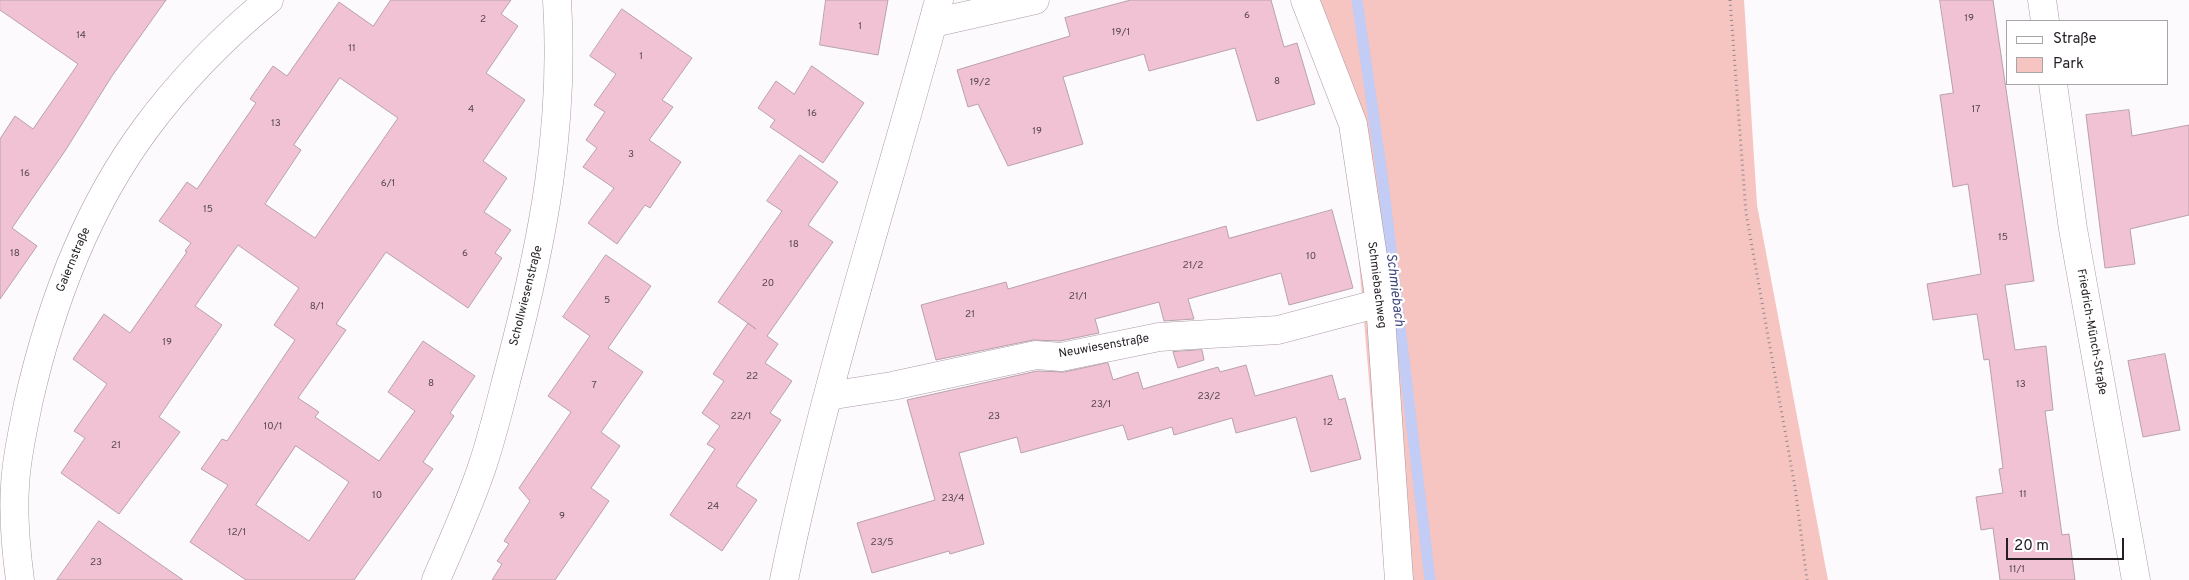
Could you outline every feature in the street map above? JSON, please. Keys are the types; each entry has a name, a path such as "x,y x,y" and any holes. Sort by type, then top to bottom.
{"street":[{"name":"Gaiernstraße","path":"20,580 15,486 23,428 38,363 72,260 109,187 146,128 202,63 269,0"},
{"name":"Schollwiesenstraße","path":"436,580 482,465 523,317 541,237 554,156 558,78 557,0"},
{"path":"784,580 797,516 828,396 936,12 1035,0"},
{"name":"Schmiebachweg","path":"1305,0 1353,124 1380,303 1399,580"},
{"path":"2042,0 2045,20"},
{"name":"Friedrich-Münch-Straße","path":"2053,85 2073,229 2136,580"},
{"name":"Neuwiesenstraße","path":"828,396 892,386 1036,355 1062,357 1159,337 1278,330 1380,303"}],"path":[{"path":"1730,0 1746,213 1793,477 1807,580"}],"green space":[{"path":"1291,0 1744,0 1757,205 1828,580 1386,580 1350,156"}],"building":[{"path":"0,0 166,0 112,76 65,151 12,228 37,246 0,299 0,139 15,116 33,129 78,64 0,10"},
{"path":"391,0 511,0 501,14 518,26 486,73 525,100 483,161 507,178 484,212 511,230 495,253 502,258 468,308 386,252 336,324 346,330 298,398 319,412 315,417 379,461 415,411 388,392 423,341 475,376 450,413 454,416 423,462 433,469 354,580 246,580 190,542 228,485 201,469 222,439 227,441 295,340 274,325 299,288 238,245 195,306 222,325 159,417 180,432 119,514 61,473 85,438 74,431 107,384 73,359 104,314 130,333 187,252 185,251 191,243 159,221 187,182 197,189 256,103 250,99 273,66 287,76 339,2 373,26","holes":["340,78 398,118 315,238 265,204 301,150 294,145","296,446 349,482 309,541 256,505"]},
{"path":"826,0 888,0 878,55 820,45"},
{"path":"1131,0 1271,0 1284,47 1297,43 1315,104 1257,121 1235,48 1149,71 1144,54 1063,77 1083,144 1008,166 978,104 968,107 957,70 1070,36 1065,18"},
{"path":"1940,0 1993,0 2034,281 2005,285 2015,350 2046,346 2053,410 2045,411 2062,535 2069,534 2075,580 2000,580 1993,528 1981,530 1976,497 2003,493 1999,469 2003,468 1989,359 1984,360 1977,314 1933,320 1927,284 1981,274 1968,184 1953,187 1940,95 1953,93"},
{"path":"622,9 692,58 662,100 673,107 649,140 681,162 650,208 645,205 617,244 588,223 614,188 583,167 597,148 586,140 605,112 594,105 616,74 590,56"},
{"path":"812,66 864,103 823,163 770,127 775,120 758,108 776,81 794,94"},
{"path":"2129,110 2132,136 2189,125 2189,215 2130,229 2135,264 2105,268 2086,115"},
{"path":"800,155 838,182 808,225 833,242 767,336 778,344 765,363 792,381 770,413 781,420 736,486 757,500 722,551 670,515 715,449 707,444 720,426 702,413 724,381 713,374 748,323 718,302 782,211 767,201"},
{"path":"1332,210 1353,288 1289,305 1281,273 1188,299 1194,319 1164,321 1159,302 1095,319 1099,333 1060,341 1033,340 936,360 921,305 1006,282 1008,289 1226,226 1229,238"},
{"path":"606,255 651,286 608,348 643,372 601,432 620,446 591,488 609,501 555,580 492,580 502,564 497,561 509,544 504,541 530,501 519,488 571,412 548,396 590,336 563,317"},
{"path":"1202,350 1204,360 1178,368 1173,352"},
{"path":"2165,354 2180,430 2143,437 2128,361"},
{"path":"1108,363 1113,380 1138,372 1143,389 1218,367 1220,372 1246,365 1255,396 1332,375 1339,400 1345,398 1361,459 1311,472 1296,417 1236,433 1232,418 1174,435 1172,427 1128,440 1123,425 1021,453 1017,437 959,453 984,544 950,554 949,551 872,573 857,523 935,500 907,400 1037,371 1064,372"},
{"path":"99,521 137,548 183,580 57,580"}],"waterway":[{"name":"Schmiebach","path":"1357,0 1382,174 1430,580"}]}
